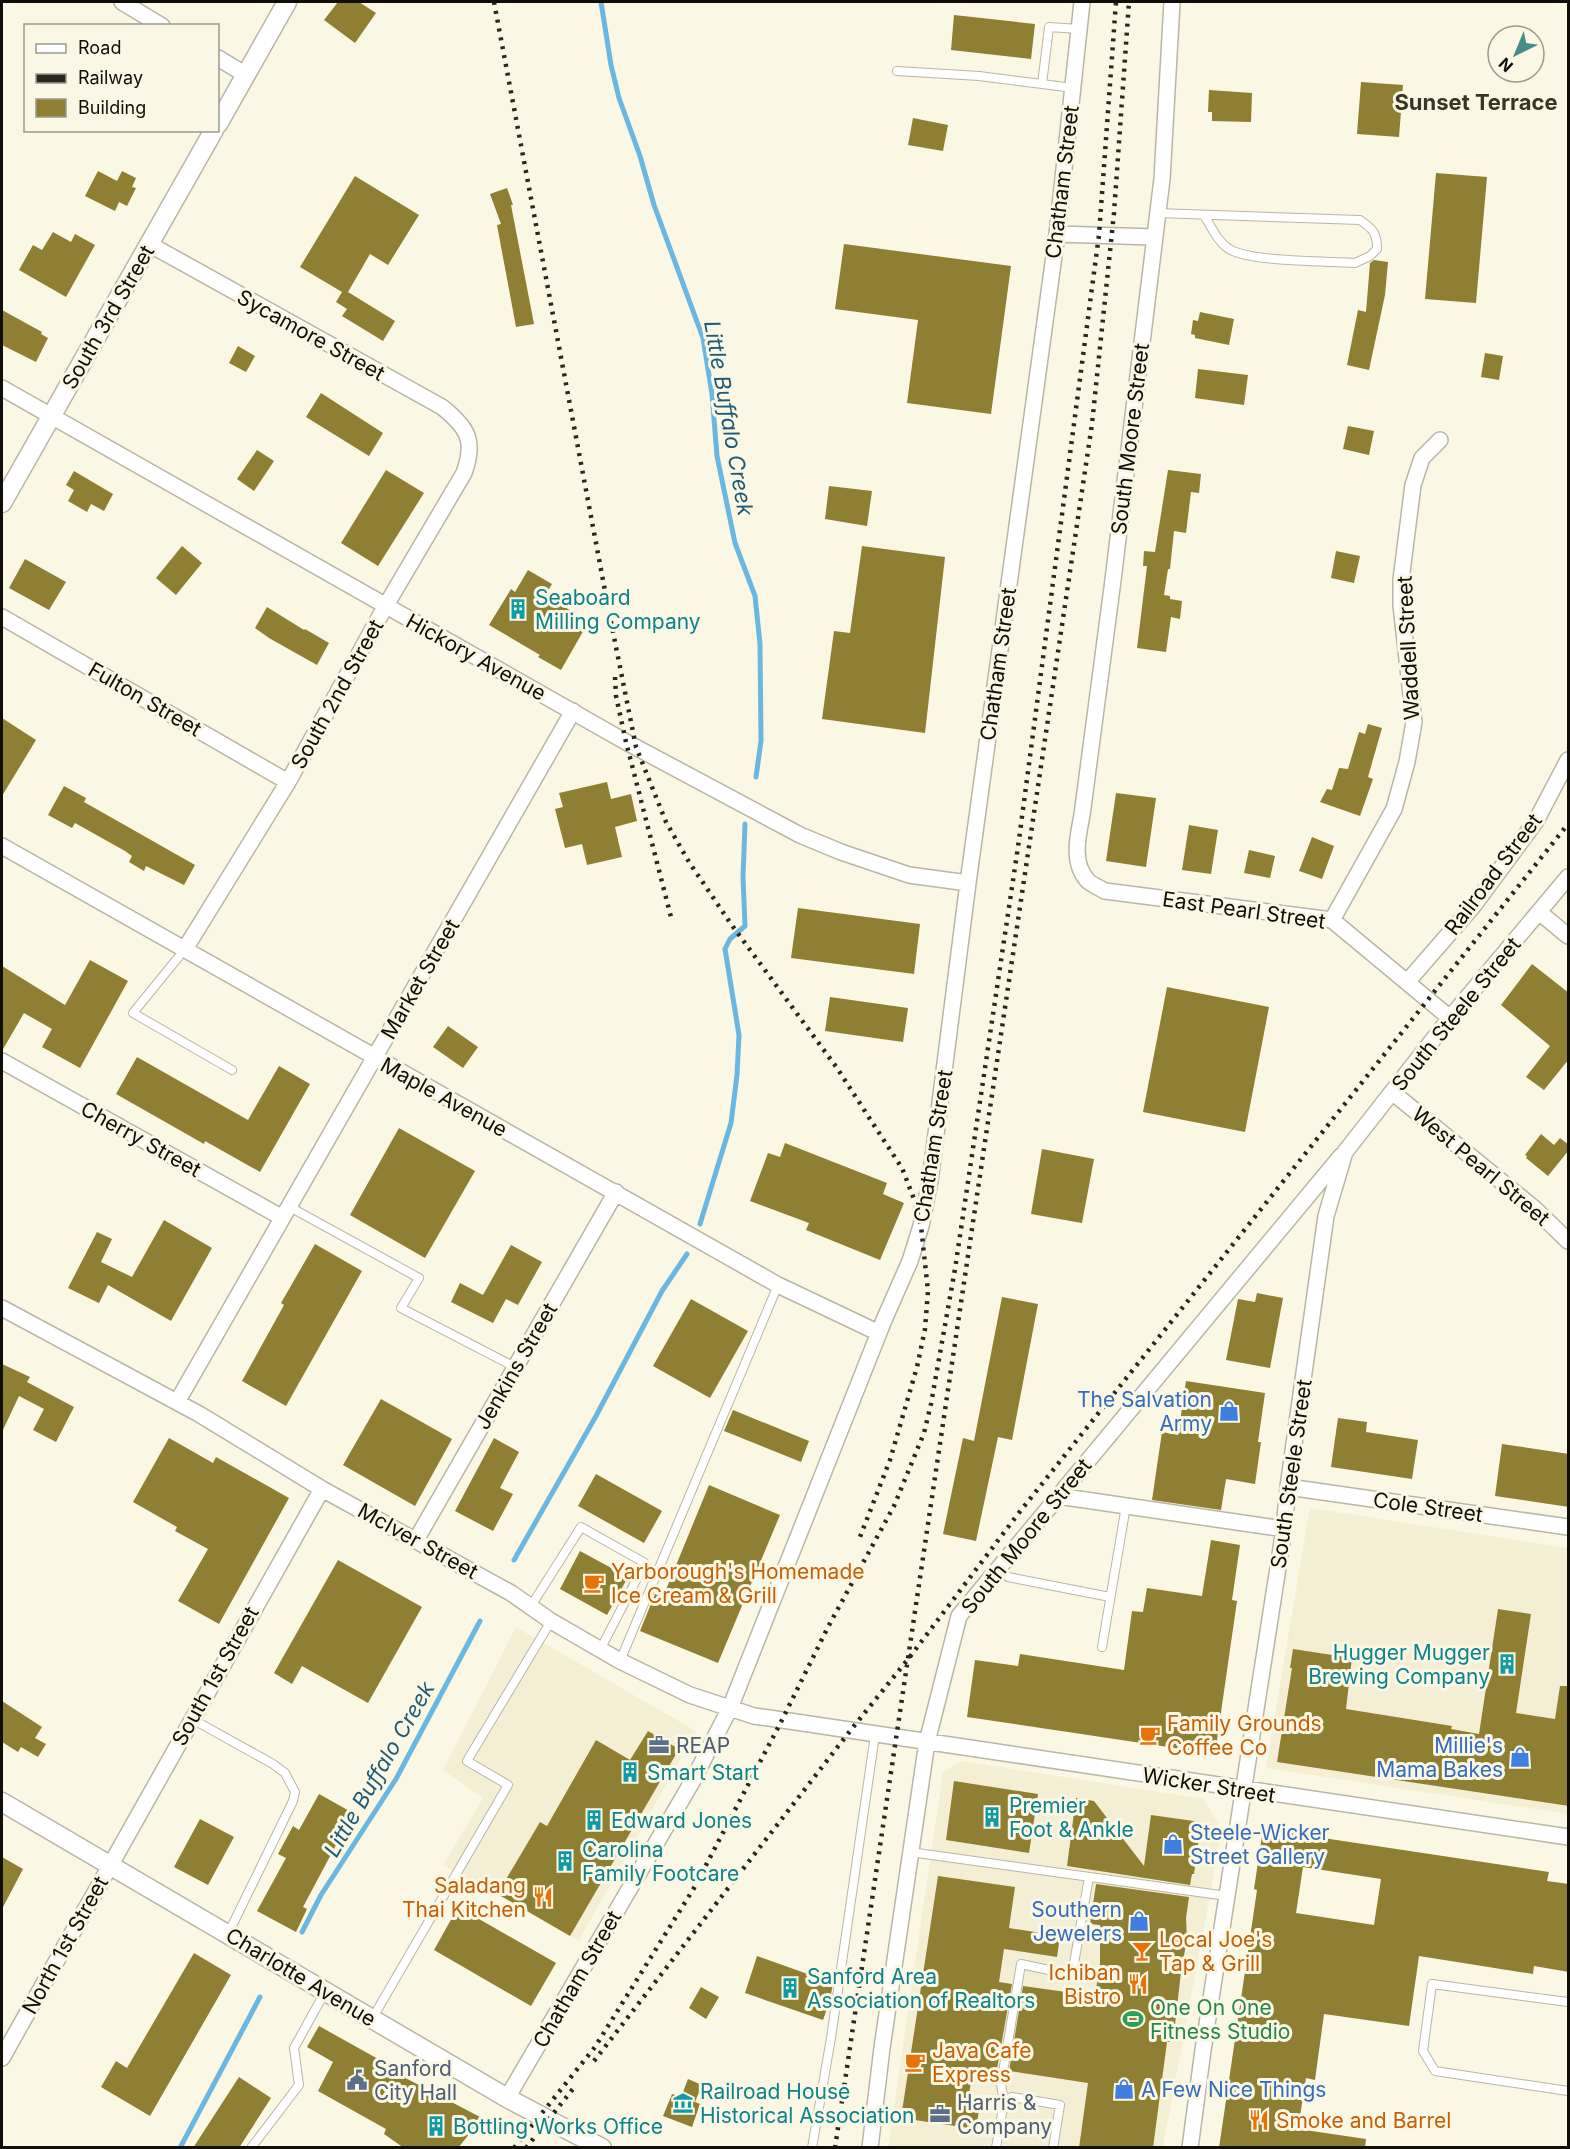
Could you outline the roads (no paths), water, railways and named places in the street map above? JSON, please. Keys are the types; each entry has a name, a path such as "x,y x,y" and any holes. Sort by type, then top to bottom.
{"street":[{"path":"122,2 159,24"},
{"path":"219,122 288,2"},
{"name":"Chatham Street","path":"507,2098 692,1782 730,1708 913,1252 921,1226 928,1192 1057,234 1082,2"},
{"name":"South Moore Street","path":"1083,873 1076,846 1112,588 1162,178 1172,2"},
{"path":"219,59 246,75"},
{"name":"South 3rd Street","path":"2,503 213,132"},
{"path":"1057,234 1154,237"},
{"name":"Sycamore Street","path":"149,244 442,407 458,420 467,433"},
{"name":"Hickory Avenue","path":"2,388 385,607 695,780 800,835 841,852 909,875 968,883"},
{"name":"South 2nd Street","path":"185,949 288,782 385,607 464,473 469,460 470,445 467,433"},
{"name":"Waddell Street","path":"1332,920 1394,809 1407,762 1414,723 1401,605 1401,580 1413,485 1422,458 1440,440"},
{"name":"Fulton Street","path":"2,617 288,782"},
{"name":"Market Street","path":"177,1402 573,711"},
{"name":"Railroad Street","path":"1408,981 1474,905 1536,821 1569,760"},
{"name":"Maple Avenue","path":"2,846 778,1285 882,1326"},
{"name":"East Pearl Street","path":"1083,873 1088,882 1105,891 1332,920 1450,1018"},
{"name":"South Steele Street","path":"1190,2148 1203,2050 1284,1529 1326,1216 1345,1152 1450,1018 1569,877"},
{"path":"1539,912 1569,936"},
{"name":"Cherry Street","path":"2,1061 285,1211"},
{"name":"West Pearl Street","path":"1392,1092 1535,1209 1569,1241"},
{"name":"South Moore Street","path":"870,2148 927,1742 959,1616 1345,1152"},
{"name":"Jenkins Street","path":"416,1540 615,1192"},
{"name":"McIver Street","path":"2,1308 177,1402 322,1488 531,1606 551,1621 620,1661 690,1695 730,1708 762,1717 850,1731"},
{"name":"Cole Street","path":"1288,1487 1569,1527"},
{"name":"South 1st Street","path":"110,1864 322,1488"},
{"path":"1058,1496 1284,1529"},
{"name":"Wicker Street","path":"850,1731 1569,1837"},
{"name":"Charlotte Avenue","path":"2,1802 507,2098 603,2148"},
{"name":"North 1st Street","path":"2,2058 110,1864"}],"lane":[{"path":"1042,84 1049,27 1079,29"},
{"path":"897,71 979,76 1073,88"},
{"path":"1157,213 1360,220 1372,228 1377,236 1377,249 1370,256 1355,263 1244,256 1227,248 1204,215"},
{"path":"185,949 133,1013 232,1070"},
{"path":"285,1211 419,1278 402,1308 515,1367"},
{"path":"620,1661 778,1285"},
{"path":"1102,1647 1126,1506"},
{"path":"531,1606 581,1527 645,1563 600,1650"},
{"path":"998,1569 1008,1577 1110,1597"},
{"path":"372,2019 508,1785 467,1761 551,1621"},
{"path":"191,1719 273,1764 285,1773 295,1792 289,1811 228,1934"},
{"path":"812,2148 831,2038 875,1735"},
{"path":"910,1852 1227,1896"},
{"path":"996,2148 1004,2102 1001,2084 1021,1964 1072,1975 1089,1877"},
{"path":"1569,2002 1432,1984 1423,2051 1436,2071 1569,2091"},
{"path":"251,2148 299,2085 294,2048 326,1991"},
{"path":"1004,2102 1012,2097 1060,2105 1053,2148"}],"waterway":[{"name":"Little Buffalo Creek","path":"601,2 619,98 640,156 654,205 703,338 712,394 717,456 735,543 755,596 760,644 761,741 756,777"},
{"name":"Little Buffalo Creek","path":"700,1224 731,1123 737,1075 739,1035 725,949 730,939 745,926 743,877 745,824"},
{"name":"Little Buffalo Creek","path":"514,1560 596,1416 662,1291 687,1254"},
{"name":"Little Buffalo Creek","path":"302,1932 321,1895 396,1779 480,1621"},
{"name":"Little Buffalo Creek","path":"180,2148 260,1997"}],"railway":[{"path":"494,2 636,747 666,822 689,862 731,924 837,1068 902,1168 921,1226 928,1291 925,1329 917,1367 890,1460 858,1542"},
{"path":"514,2148 595,2047 694,1888 828,1627 894,1506 924,1433 955,1269 1018,847 1099,235 1116,2"},
{"path":"835,2148 1092,424 1114,213 1129,2"},
{"path":"615,677 616,696 626,742 672,921"},
{"path":"594,2061 909,1658 1018,1514 1568,824"},
{"path":"526,2148 576,2085"}],"place":[{"name":"Seaboard Milling Company","path":"518,609"},
{"name":"The Salvation Army","path":"1229,1411"},
{"name":"Yarborough's Homemade Ice Cream & Grill","path":"594,1583"},
{"name":"Hugger Mugger Brewing Company","path":"1507,1664"},
{"name":"Family Grounds Coffee Co","path":"1150,1735"},
{"name":"REAP","path":"659,1745"},
{"name":"Millie's Mama Bakes","path":"1520,1757"},
{"name":"Smart Start","path":"630,1772"},
{"name":"Premier Foot & Ankle","path":"992,1817"},
{"name":"Edward Jones","path":"594,1820"},
{"name":"Steele-Wicker Street Gallery","path":"1173,1844"},
{"name":"Carolina Family Footcare","path":"565,1861"},
{"name":"Saladang Thai Kitchen","path":"543,1897"},
{"name":"Southern Jewelers","path":"1139,1921"},
{"name":"Local Joe's Tap & Grill","path":"1142,1951"},
{"name":"Ichiban Bistro","path":"1138,1984"},
{"name":"Sanford Area Association of Realtors","path":"790,1988"},
{"name":"One On One Fitness Studio","path":"1133,2019"},
{"name":"Java Cafe Express","path":"915,2062"},
{"name":"Sanford City Hall","path":"357,2080"},
{"name":"A Few Nice Things","path":"1124,2089"},
{"name":"Railroad House Historical Association","path":"683,2103"},
{"name":"Harris & Company","path":"940,2114"},
{"name":"Smoke and Barrel","path":"1259,2120"},
{"name":"Bottling Works Office","path":"436,2126"}],"district":[{"name":"Sunset Terrace","path":"1476,102"}]}
